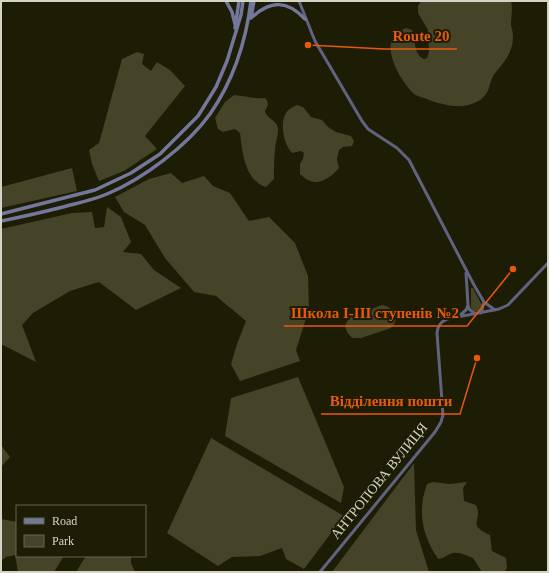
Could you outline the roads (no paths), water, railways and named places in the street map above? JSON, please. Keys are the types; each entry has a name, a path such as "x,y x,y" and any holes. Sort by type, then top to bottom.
{"main road":[{"path":"226,1 232,12 235,27"},
{"path":"235,35 239,1"},
{"path":"1,214 95,190 131,173 160,154 192,123 205,107 223,73 241,15 243,1"},
{"path":"246,31 251,1"},
{"path":"1,221 78,203 106,194 143,175 163,161 194,132 214,107 237,62 251,18 254,1"},
{"path":"298,1 320,51 362,121 368,129 397,148 409,160 465,271 484,302 495,310"},
{"path":"251,18 265,6 278,3 290,6 305,19"},
{"path":"458,317 495,310 508,305 548,263"},
{"path":"458,317 466,310 468,305 465,271"},
{"path":"467,287 474,285"},
{"path":"481,313 484,302"},
{"path":"468,305 475,314"},
{"name":"АНТРОПОВА ВУЛИЦЯ","path":"320,572 435,432 441,422 443,408 437,333 442,322 458,317"}],"place":[{"name":"Route 20","path":"308,45"},
{"name":"Школа I-III ступенів №2","path":"513,269"},
{"name":"Відділення пошти","path":"477,358"}]}
